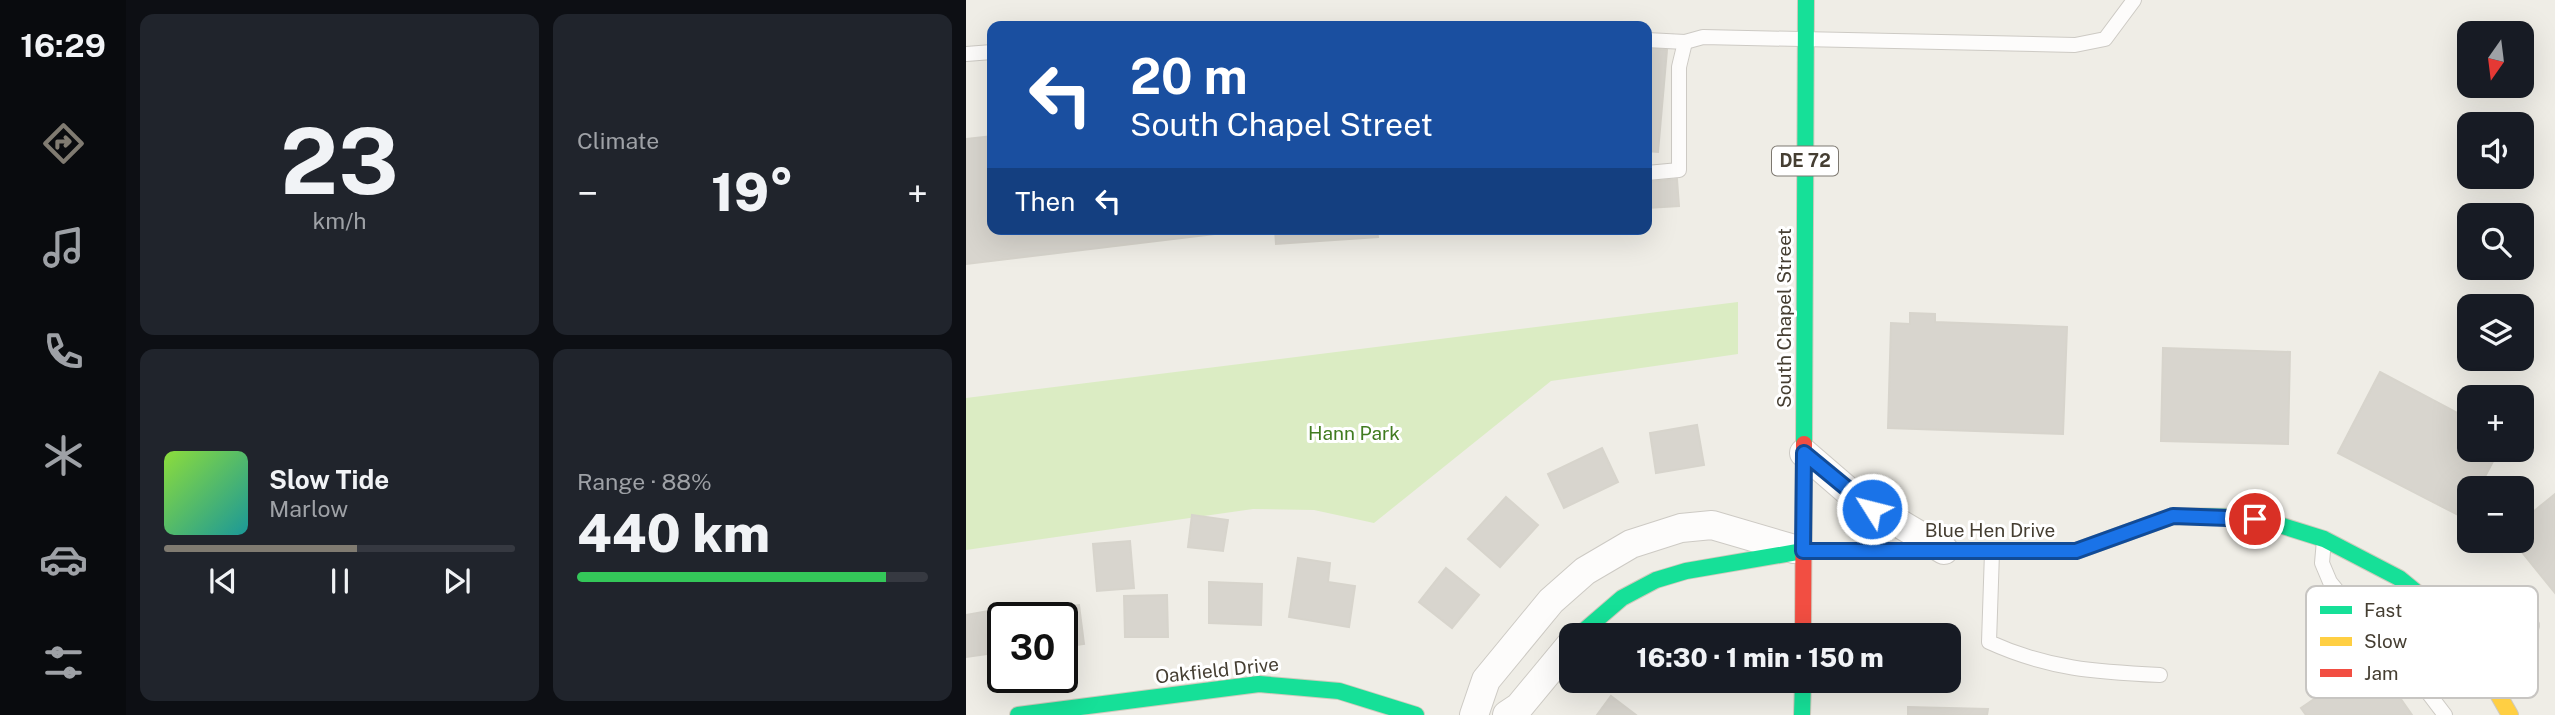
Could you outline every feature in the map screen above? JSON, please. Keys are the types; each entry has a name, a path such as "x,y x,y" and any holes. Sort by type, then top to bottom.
{"street":[{"name":"South Chapel Street","path":"1803,623 1806,0"},
{"path":"1804,453 1854,497 1947,551"},
{"name":"Blue Hen Drive","path":"1593,623 1622,598 1671,574 1803,551 2076,551 2173,516 2240,517 2283,525 2352,551 2408,586"},
{"path":"1474,715 1486,680 1551,601 1585,571 1631,544 1681,528 1712,526 1803,551"},
{"path":"1507,715 1519,707 1559,659"},
{"name":"Oakfield Drive","path":"1017,715 1207,703 1259,684 1324,686 1356,692 1416,715"},
{"path":"1802,715 1803,693"},
{"name":"Blue Hen Drive","path":"2500,698 2510,715"}],"lane":[{"path":"1652,40 1685,42 1703,37 2075,44 2105,39 2134,0"},
{"path":"1652,173 1679,170 1679,67 1685,42"},
{"path":"966,54 987,52"},
{"path":"2324,539 2322,564 2333,586"},
{"path":"1992,551 1989,642 2027,659 2082,672 2160,676"},
{"path":"2432,698 2445,715"}],"green space":[{"name":"Hann Park","path":"1738,302 1738,354 1551,381 1374,523 1314,510 1253,509 966,550 966,398"}],"building":[{"path":"1652,48 1667,50 1658,152 1652,151"},
{"path":"987,137 987,235 1207,235 966,264 966,139"},
{"path":"1677,179 1679,206 1652,208 1652,182"},
{"path":"1275,235 1378,237 1276,244"},
{"path":"1910,313 1935,314 1935,322 2067,327 2063,434 1888,428 1891,323 1910,324"},
{"path":"2163,348 2290,352 2288,444 2161,441"},
{"path":"2380,372 2457,413 2457,462 2493,462 2485,476 2457,476 2457,514 2338,453"},
{"path":"1697,425 1704,465 1656,473 1650,433"},
{"path":"1602,448 1618,482 1564,508 1548,474"},
{"path":"2555,494 2555,593 2523,553 2534,553 2534,511"},
{"path":"1506,497 1538,525 1500,567 1468,539"},
{"path":"1192,515 1228,520 1223,551 1188,547"},
{"path":"1130,541 1134,588 1097,591 1093,544"},
{"path":"1298,558 1330,563 1328,582 1355,586 1349,627 1289,617"},
{"path":"1446,568 1479,595 1452,628 1419,602"},
{"path":"1209,582 1262,584 1261,625 1209,623"},
{"path":"1167,595 1168,637 1125,637 1124,596"},
{"path":"1078,605 1084,644 1078,645"},
{"path":"987,611 987,654 966,657 966,615"},
{"path":"1611,696 1636,715 1597,715"},
{"path":"2316,698 2400,698 2412,715 2306,715 2301,708"},
{"path":"1908,707 1988,709 1987,715 1908,715"}],"traffic: fast":[{"path":"1804,444 1806,0"},
{"path":"1593,623 1622,598 1656,580 1686,571 1803,551 2076,551 2173,516 2240,517 2270,522 2324,539 2399,578 2409,586"},
{"path":"1018,715 1259,684 1339,691 1416,715"},
{"path":"1802,715 1803,693"}],"traffic: slow":[{"path":"2500,698 2510,715"}],"traffic: jam":[{"path":"1803,623 1804,444"}],"route":[{"path":"1872,509 1854,497 1804,453 1803,551 2076,551 2173,516 2209,515 2255,519"}]}
